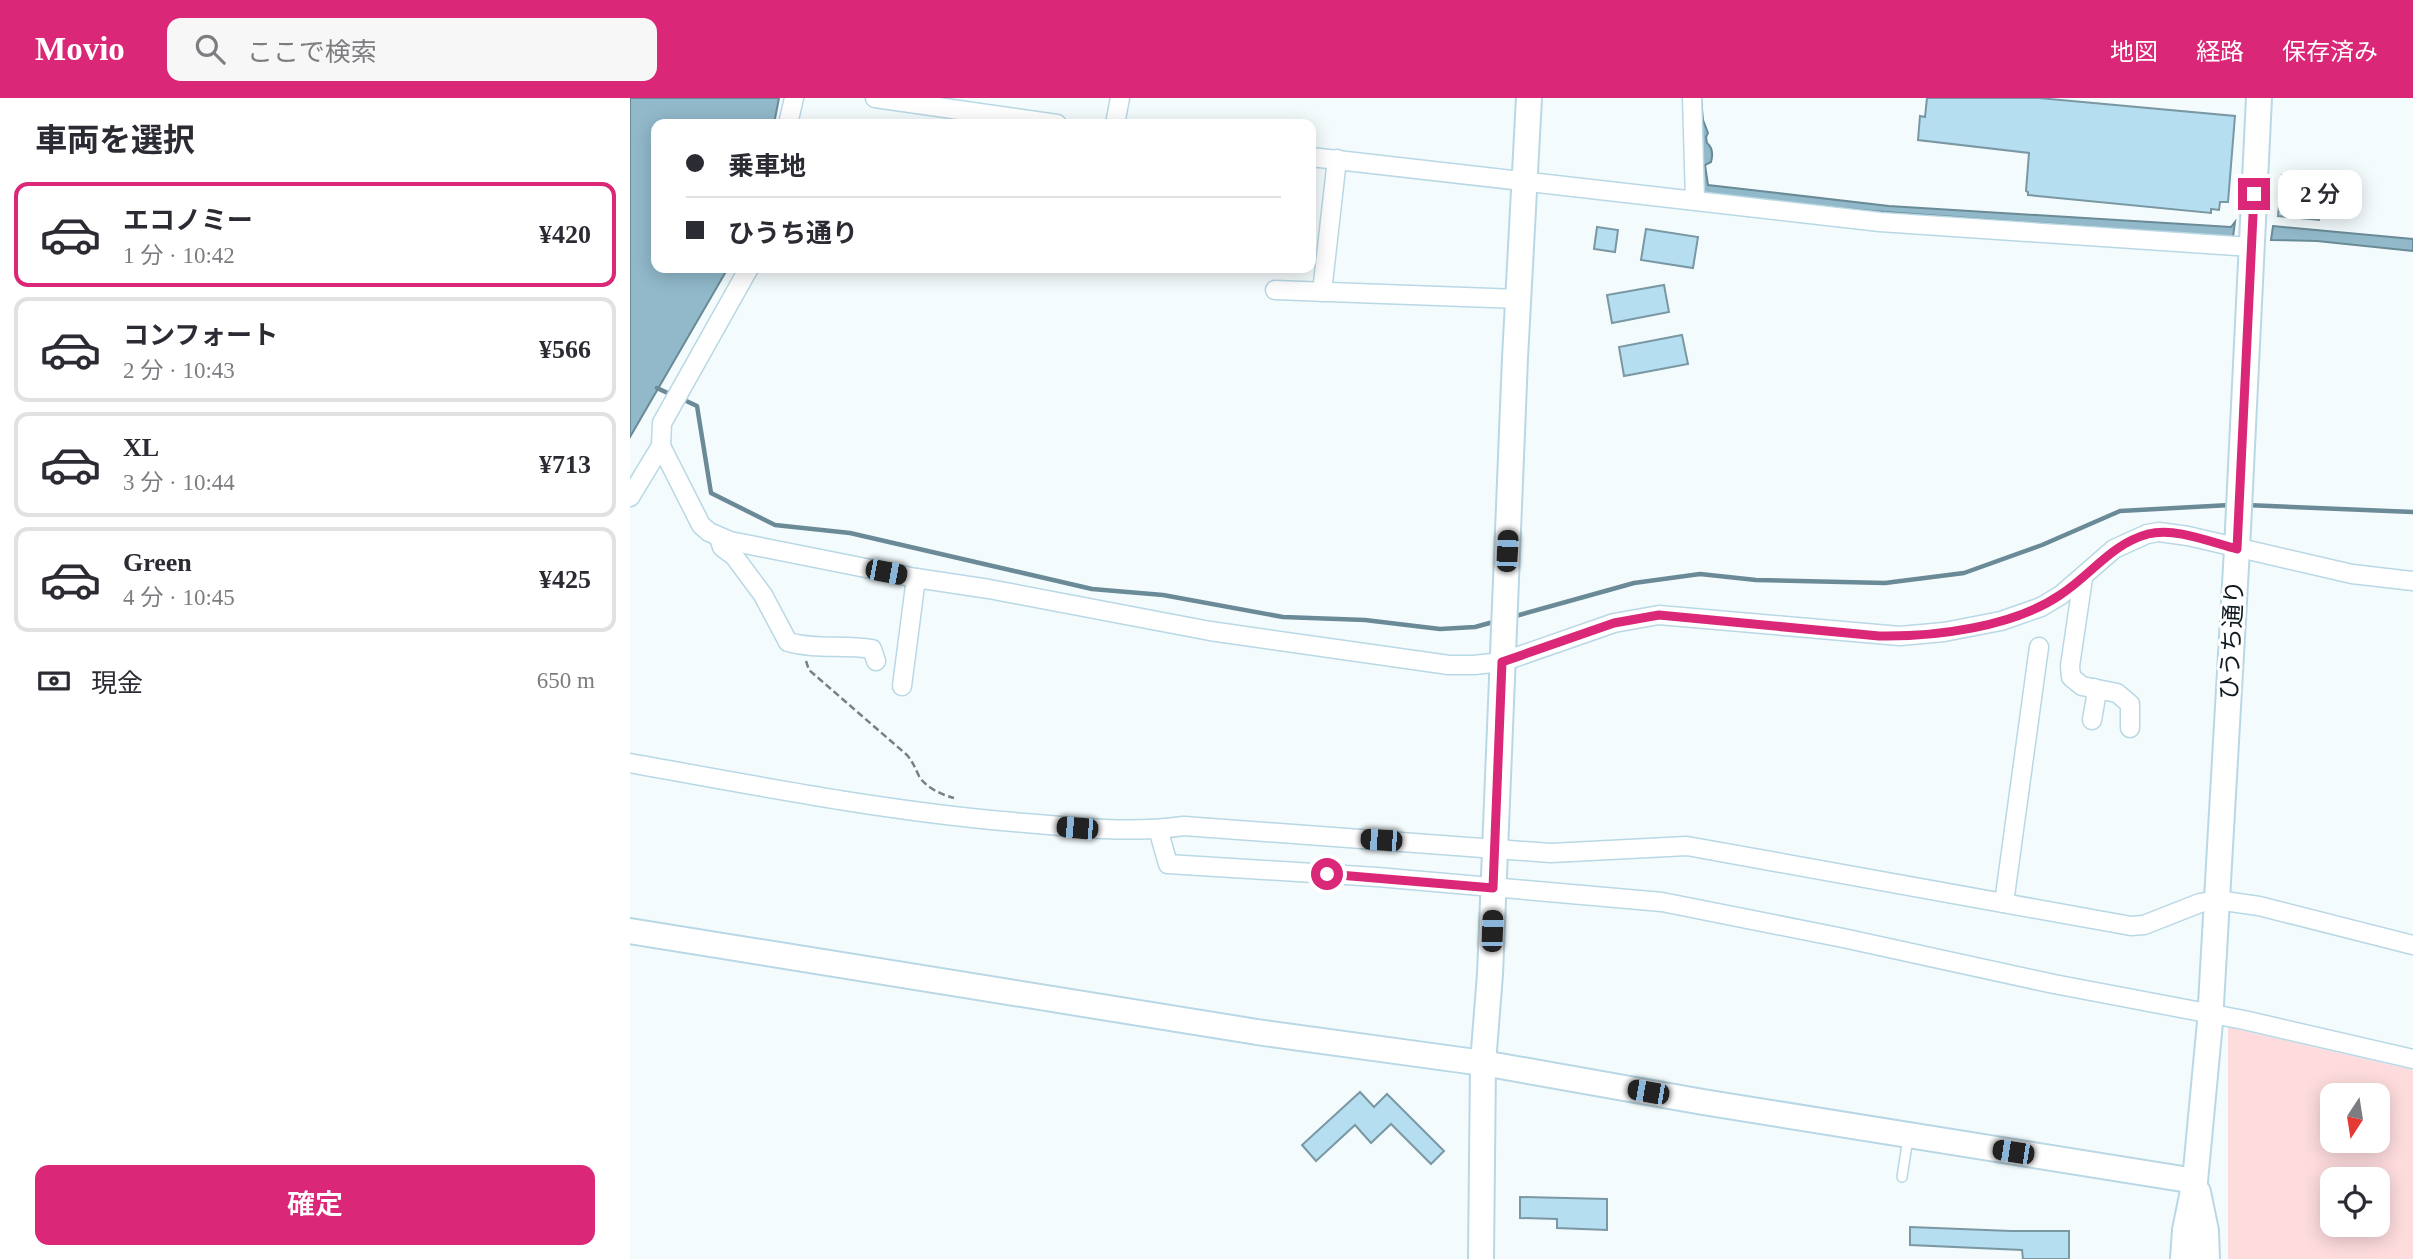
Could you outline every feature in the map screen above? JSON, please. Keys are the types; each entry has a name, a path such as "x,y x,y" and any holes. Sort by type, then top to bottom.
{"street":[{"path":"789,119 794,98"},
{"path":"874,98 1022,119"},
{"path":"1116,119 1120,98"},
{"path":"1480,1259 1483,1063 1529,98"},
{"path":"1692,98 1695,200"},
{"name":"ひうち通り","path":"2183,1259 2185,1230 2195,1181 2211,1013 2259,98"},
{"path":"1316,157 1880,222 2251,247"},
{"path":"1322,292 1337,159"},
{"path":"630,497 661,446 662,423 668,410 746,273"},
{"path":"1275,290 1519,299"},
{"path":"661,446 701,525 719,538 916,578 989,589 1210,631 1422,662 1475,665 1502,662 1614,623 1659,615 1879,636 1944,632 2022,615 2061,595 2114,549 2147,534 2175,533 2352,574 2413,581"},
{"path":"719,538 722,547 734,556 763,595 788,642 801,646 855,646 872,649 876,661"},
{"path":"902,686 916,578"},
{"path":"2083,578 2070,666 2071,677 2082,686 2117,693 2130,704 2130,728"},
{"path":"2004,903 2039,647"},
{"path":"2092,720 2096,697 2094,688"},
{"path":"630,763 951,817 1098,830 1184,826 1551,853 1687,846 2131,926 2144,925 2200,903 2217,900 2259,906 2413,945"},
{"path":"1158,829 1168,863 1377,877 1674,905 2054,984 2211,1013 2413,1059"},
{"path":"630,931 1244,1030 1483,1063 2195,1181"},
{"name":"ひうち通り","path":"2195,1181 2206,1231 2207,1259"}],"lane":[{"path":"1902,1177 1908,1135"}],"path":[{"path":"801,646 809,670 907,755 916,766 920,778 942,794 954,798"}],"shaded area":[{"path":"2228,1027 2413,1070 2413,1259 2228,1259"}],"water":[{"path":"630,98 779,98 775,119 651,119 651,273 725,273 630,437"},
{"path":"1697,98 1701,98 1703,120 1708,133 1707,143 1712,152 1711,162 1705,165 1708,185 1889,206 2231,227 2235,222 2233,237 1872,211 1701,194"},
{"path":"2273,226 2413,239 2413,251 2317,241 2271,240"}],"building":[{"path":"1927,98 2039,98 2235,116 2228,202 2220,202 2219,210 2211,209 2211,213 2028,195 2029,153 1918,140 1920,116 1925,117"},
{"path":"2282,175 2323,179 2319,220 2278,216"},
{"path":"1597,227 1618,230 1615,252 1594,249"},
{"path":"1646,229 1698,237 1693,268 1641,260"},
{"path":"1664,285 1669,312 1612,323 1607,295"},
{"path":"1682,335 1688,364 1624,376 1619,347"},
{"path":"1360,1092 1374,1107 1387,1094 1444,1151 1431,1164 1391,1124 1371,1143 1355,1125 1316,1161 1302,1145"},
{"path":"1520,1197 1607,1199 1607,1230 1557,1228 1557,1219 1520,1218"},
{"path":"1910,1227 2069,1231 2069,1259 2023,1259 2022,1250 1910,1245"}],"waterway":[{"path":"657,388 674,396"},
{"path":"682,399 697,406 711,493 775,525 850,533 1092,589 1163,595 1283,617 1365,620 1440,629 1475,627 1497,621"},
{"path":"1512,617 1634,583 1700,574 1756,580 1885,583 1964,573 2042,545 2120,511 2230,505"},
{"path":"2246,505 2413,512"}],"route":[{"path":"1327,874 1493,888 1502,662 1614,623 1644,616 1746,622 1879,636 1944,632 2001,621 2041,607 2083,578 2114,549 2147,534 2175,533 2237,549 2254,194"}]}
